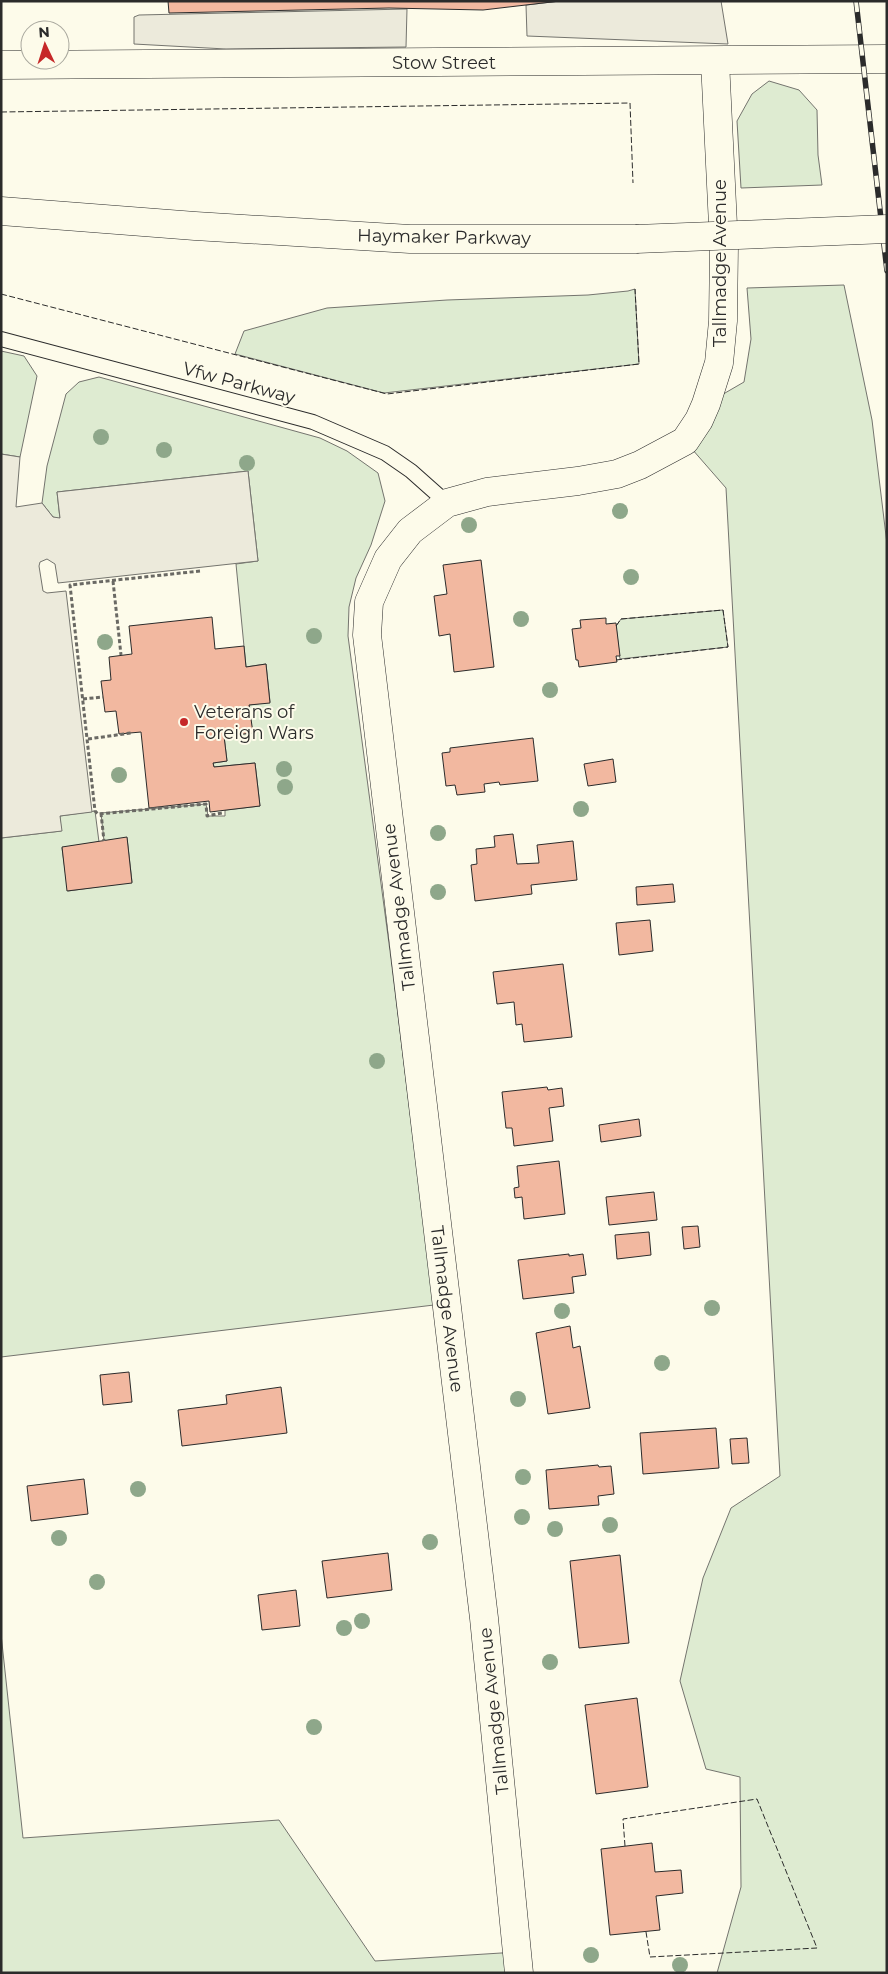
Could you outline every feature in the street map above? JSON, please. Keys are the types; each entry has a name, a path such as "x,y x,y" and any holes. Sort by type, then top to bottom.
{"street":[{"name":"Stow Street","path":"1,65 887,59"},
{"name":"Tallmadge Avenue","path":"519,1973 484,1618 367,635 369,602 388,559 410,531 447,503 487,492 618,474 640,465 685,440 699,420 719,363 723,321 724,246 715,61"},
{"name":"Haymaker Parkway","path":"1,211 195,226 410,239 636,239 887,230"}],"lane":[{"name":"Vfw Parkway","path":"1,339 313,422 385,453 412,471 447,503"}],"path":[{"path":"200,571 70,585 96,811 98,814 206,804 208,816 222,813"},
{"path":"113,581 121,655"},
{"path":"83,699 103,697"},
{"path":"88,739 131,733"},
{"path":"101,813 104,841"}],"green space":[{"path":"769,81 799,90 817,110 818,155 822,185 741,188 737,121 752,94"},
{"path":"844,285 872,420 887,544 887,1973 717,1973 741,1887 740,1777 706,1769 680,1681 703,1578 731,1508 780,1476 726,488 685,441 706,404 744,382 751,339 747,288"},
{"path":"635,289 639,364 384,393 235,354 244,331 327,308 447,300 588,295"},
{"path":"1,351 24,356 37,376 20,457 1,454"},
{"path":"99,377 320,438 347,451 378,473 385,501 371,545 356,578 349,607 348,636 434,1305 1,1357 1,838 61,831 60,816 95,811 99,842 62,848 68,891 132,882 127,838 104,841 101,813 206,804 208,816 225,816 225,810 260,806 255,763 214,767 213,763 227,761 224,736 252,733 249,705 270,702 266,664 246,667 236,564 258,561 248,471 57,492 60,519 53,517 42,503 47,466 66,394 79,382"},
{"path":"723,610 728,647 620,659 616,626 621,619"},
{"path":"1,1634 23,1838 279,1820 375,1961 517,1952 519,1973 1,1973"}],"shaded area":[{"path":"560,1 721,1 728,44 527,36 526,5"},
{"path":"407,9 406,47 226,49 134,44 134,17 139,15"},
{"path":"1,454 20,457 16,507 42,503 53,517 60,518 57,492 248,471 258,561 58,583 55,564 47,559 40,562 43,591 47,593 66,591 92,812 60,816 62,831 1,838"}],"building":[{"path":"168,1 560,1 483,10 389,8 169,13"},
{"path":"481,560 494,667 454,672 450,634 439,636 434,596 447,594 443,565"},
{"name":"Veterans of Foreign Wars","path":"212,617 215,649 244,646 246,667 266,664 270,703 249,705 253,733 224,736 227,761 213,763 214,767 255,763 260,806 210,812 209,801 149,808 141,732 119,734 116,711 105,712 101,681 111,680 109,657 132,654 129,626"},
{"path":"606,618 606,624 616,623 620,656 616,656 617,662 579,667 578,660 576,660 572,629 581,628 580,620"},
{"path":"533,738 538,781 500,785 499,782 484,784 485,792 457,795 455,785 446,786 442,753 450,752 450,748"},
{"path":"613,759 616,782 588,786 584,764"},
{"path":"513,834 517,864 539,863 537,845 573,841 577,880 531,885 532,894 475,901 471,865 477,864 476,849 495,847 494,836"},
{"path":"127,837 132,883 67,891 62,847"},
{"path":"673,884 675,902 637,905 636,887"},
{"path":"650,920 653,951 619,955 616,923"},
{"path":"563,964 572,1037 524,1042 522,1024 516,1025 514,1002 497,1004 493,972"},
{"path":"547,1087 548,1090 562,1088 564,1106 549,1108 553,1141 514,1146 512,1128 506,1128 502,1092"},
{"path":"639,1119 641,1136 601,1142 599,1125"},
{"path":"559,1161 565,1214 524,1219 522,1197 515,1198 514,1188 519,1187 517,1166"},
{"path":"654,1192 657,1220 609,1225 606,1197"},
{"path":"698,1226 700,1247 684,1249 682,1227"},
{"path":"649,1232 651,1255 617,1259 615,1235"},
{"path":"569,1254 569,1256 583,1254 586,1275 572,1277 574,1293 523,1299 518,1260"},
{"path":"570,1326 573,1348 580,1346 590,1408 548,1414 536,1333"},
{"path":"129,1372 132,1402 103,1405 100,1375"},
{"path":"281,1387 287,1433 182,1446 178,1410 227,1404 226,1395"},
{"path":"716,1428 719,1468 643,1474 640,1433"},
{"path":"747,1438 749,1463 732,1464 730,1439"},
{"path":"598,1465 599,1467 611,1466 614,1494 598,1496 599,1505 549,1509 546,1470"},
{"path":"84,1479 88,1514 31,1521 27,1486"},
{"path":"388,1553 392,1590 327,1598 322,1561"},
{"path":"620,1555 629,1643 579,1648 570,1561"},
{"path":"296,1590 300,1626 262,1630 258,1595"},
{"path":"637,1698 648,1787 596,1794 585,1705"},
{"path":"652,1843 655,1872 681,1870 683,1893 656,1896 660,1930 610,1935 601,1849"}],"railway":[{"path":"856,1 887,271"}],"fence":[{"path":"1,112 630,103 633,183"},
{"path":"1,294 387,394 639,364 635,289"},
{"path":"616,626 621,619 723,610 728,647 616,660"},
{"path":"625,1846 623,1819 757,1799 817,1948 650,1957 646,1932"}],"place":[{"name":"Veterans of Foreign Wars","path":"184,722"}]}
